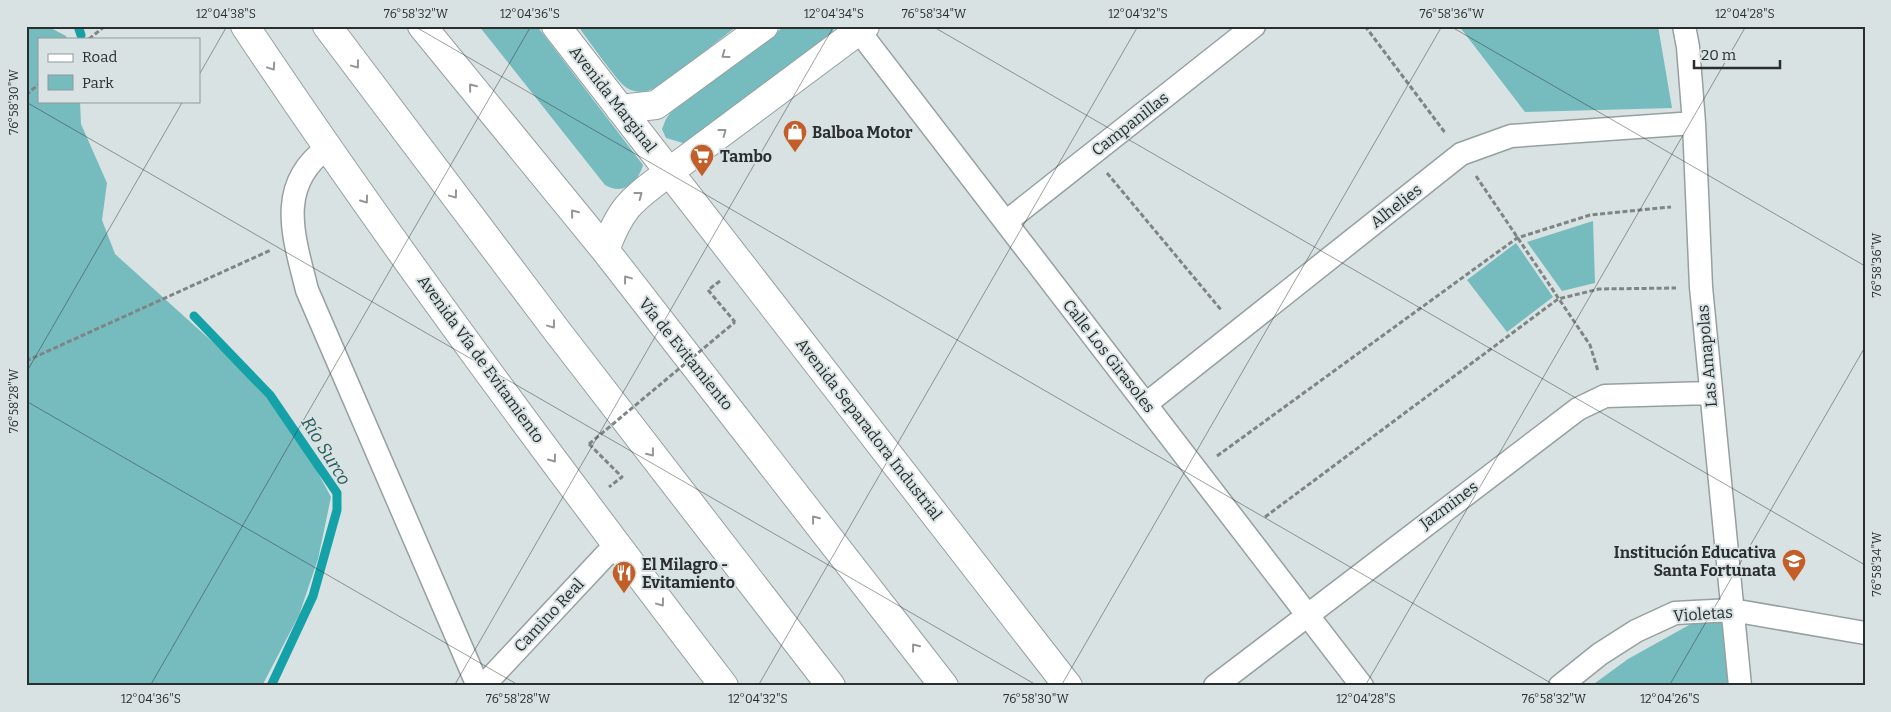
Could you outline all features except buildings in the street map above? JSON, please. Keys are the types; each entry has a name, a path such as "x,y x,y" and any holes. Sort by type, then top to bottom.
{"main road":[{"name":"Avenida Vía de Evitamiento","path":"245,26 327,148 616,544 724,686"},
{"path":"327,26 557,331 832,686"},
{"name":"Vía de Evitamiento","path":"422,26 605,250 944,686"},
{"name":"Avenida Marginal","path":"556,26 669,172"},
{"path":"620,109 656,106 764,26"},
{"path":"605,250 622,212 632,200 859,28"},
{"name":"Avenida Separadora Industrial","path":"669,172 1068,686"}],"street":[{"name":"Campanillas","path":"1006,222 1254,26"},
{"name":"Las Amapolas","path":"1684,26 1688,47 1694,123 1701,287 1740,686"},
{"name":"Calle Los Girasoles","path":"859,28 1362,686"},
{"name":"Alhelies","path":"1146,404 1461,154 1511,136 1694,123"},
{"path":"327,148 306,165 293,192 294,239 307,290 478,686"},
{"name":"Jazmines","path":"1215,686 1553,426 1578,409 1605,396 1710,393"},
{"name":"Camino Real","path":"483,686 616,544"},
{"name":"Violetas","path":"1560,686 1600,654 1636,631 1675,613 1732,610 1865,633"}],"path":[{"path":"91,38 105,26"},
{"path":"1365,26 1461,154 1590,345 1605,396"},
{"path":"26,95 38,85"},
{"path":"1092,155 1238,331"},
{"path":"1197,471 1518,238 1590,215 1697,205"},
{"path":"26,362 294,239"},
{"path":"1244,532 1558,299 1599,290 1701,287"},
{"path":"622,476 590,444 735,322 708,290"}],"green space":[{"path":"26,26 47,26 67,38 38,38 38,102 80,102 81,124 107,183 102,220 115,254 227,355 276,408 310,458 331,497 318,559 299,615 262,686 26,686"},
{"path":"479,26 537,26 643,165 634,182 629,186 618,189 605,185"},
{"path":"578,26 737,26 668,80 649,90 638,92 627,88 623,84"},
{"path":"785,26 835,26 832,33 705,133 683,143 666,138 662,129 673,109"},
{"path":"1459,26 1658,26 1672,108 1525,112"},
{"path":"1593,221 1595,283 1562,291 1527,242"},
{"path":"1516,243 1553,297 1507,332 1467,280"},
{"path":"1725,605 1733,686 1591,686 1628,659"}],"waterway":[{"name":"Río Surco","path":"78,26 81,35"},
{"name":"Río Surco","path":"194,316 270,395 337,493 337,510 313,596 271,686"}],"place":[{"name":"Balboa Motor","path":"795,153"},
{"name":"Tambo","path":"702,177"},
{"name":"Institución Educativa Santa Fortunata","path":"1794,582"},
{"name":"El Milagro - Evitamiento","path":"624,594"}]}
